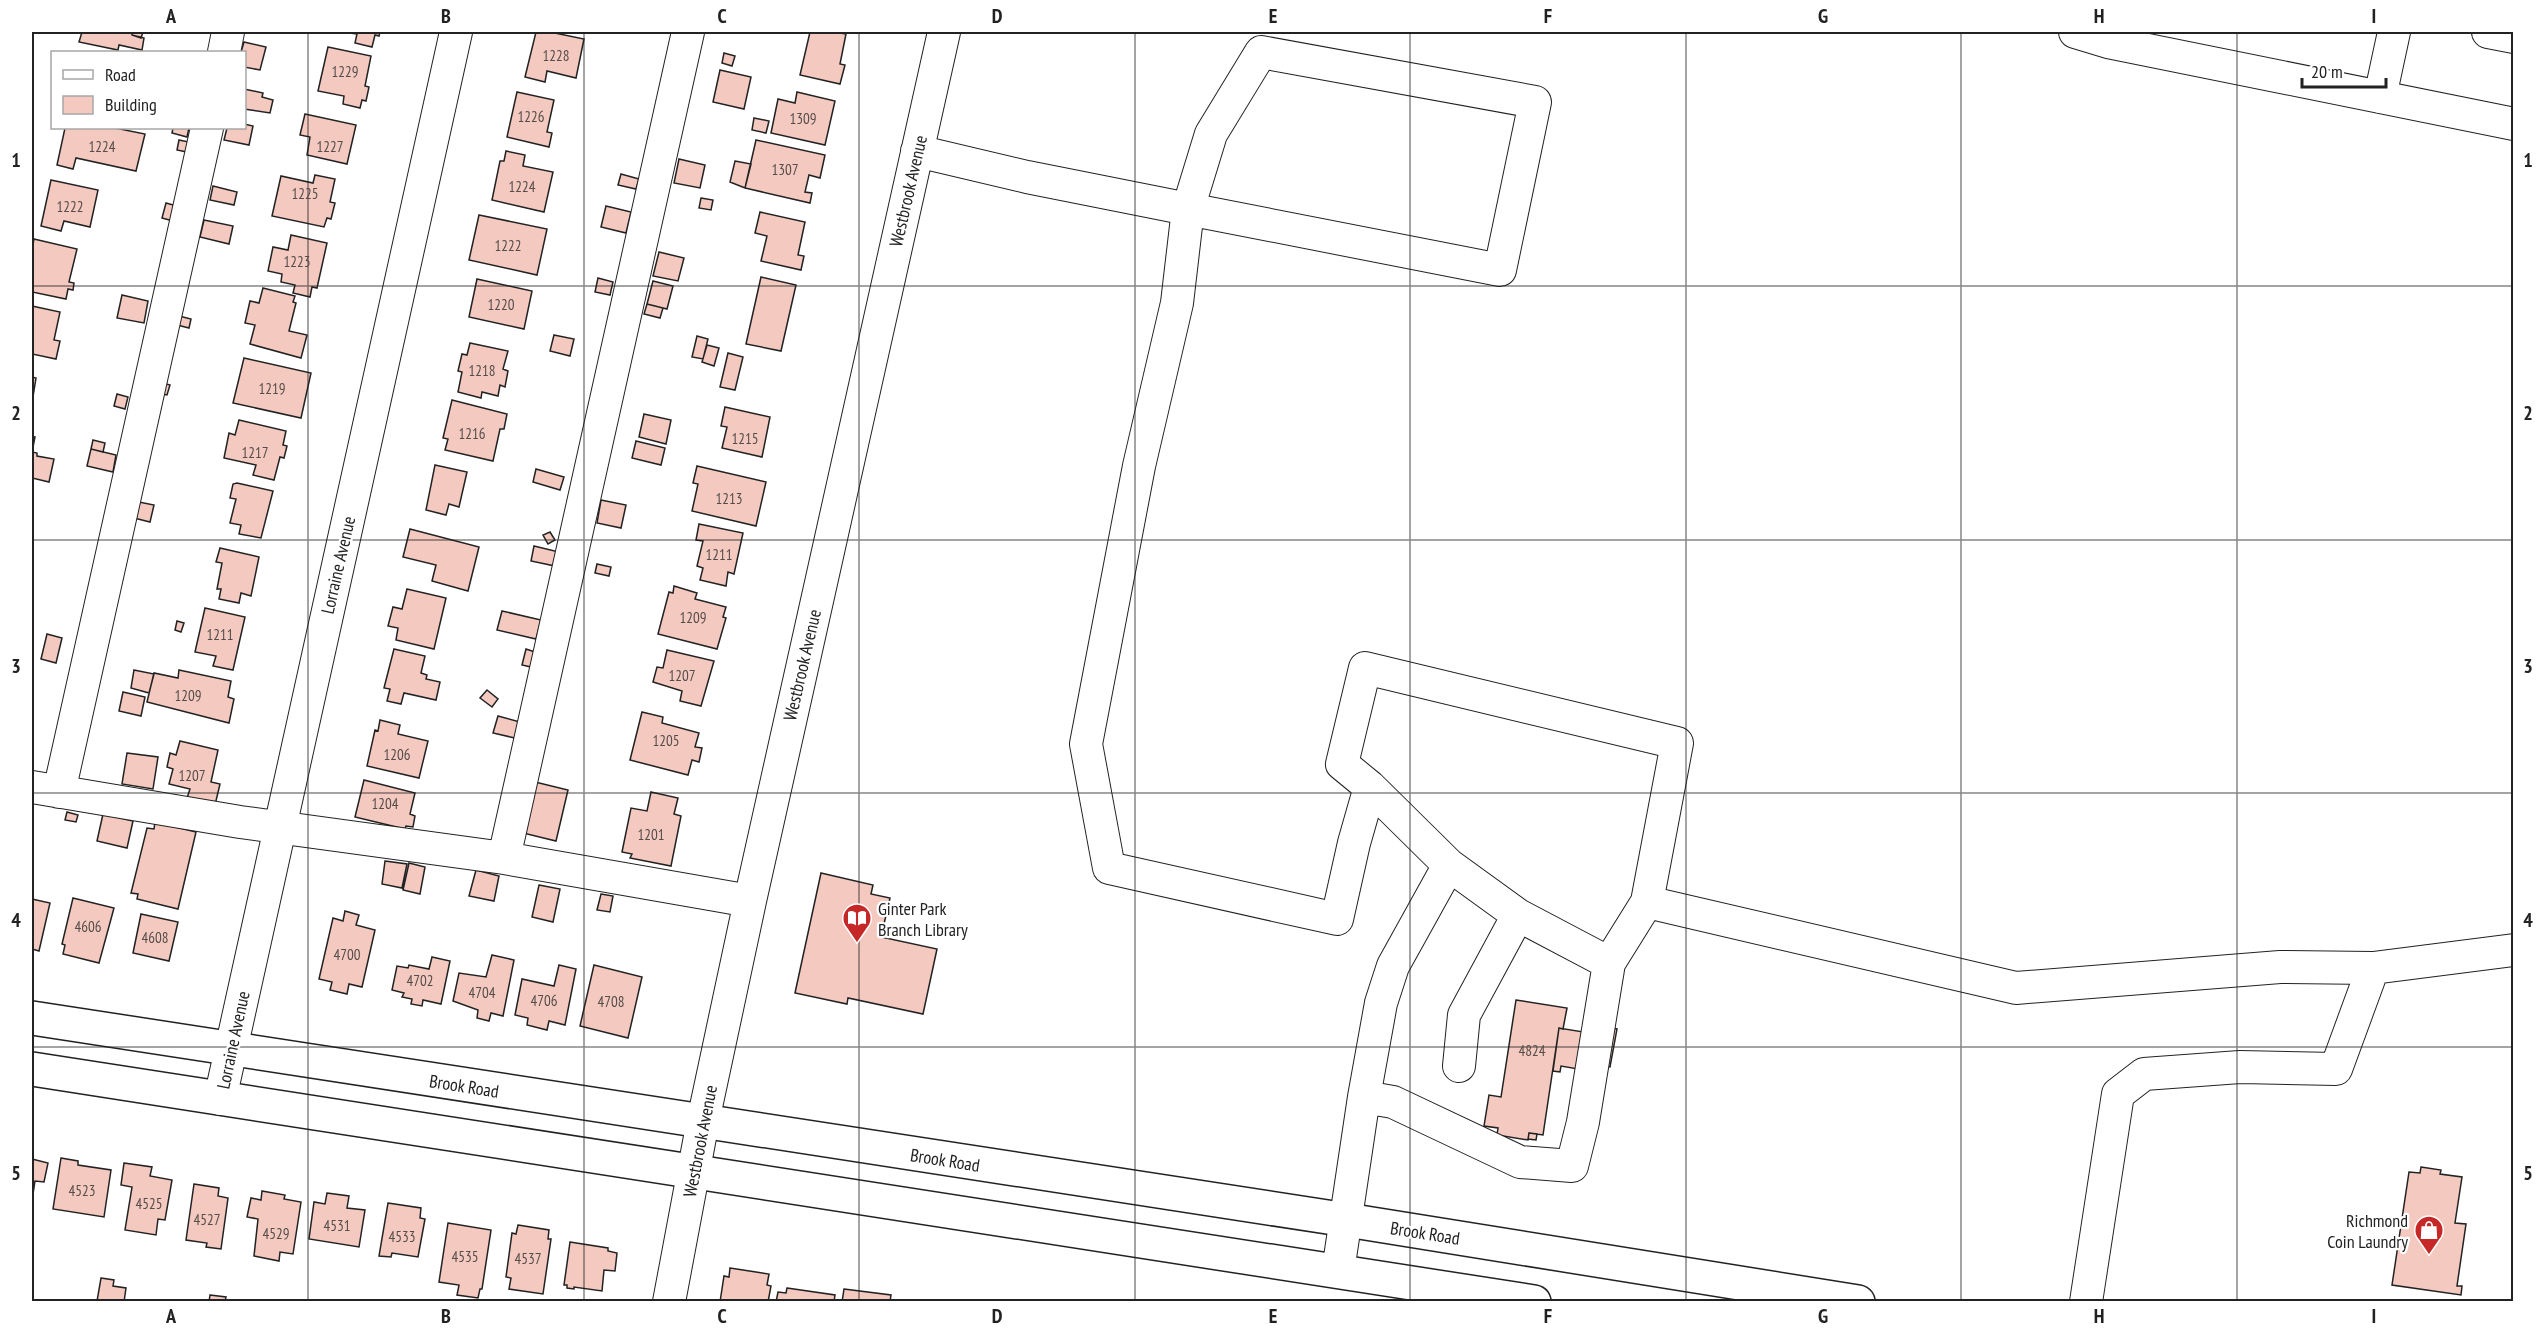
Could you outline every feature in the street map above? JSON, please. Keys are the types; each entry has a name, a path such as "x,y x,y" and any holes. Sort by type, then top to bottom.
{"main road":[{"name":"Brook Road","path":"32,1018 1347,1220 1786,1296 1858,1302"},
{"path":"32,1069 1534,1302"}],"street":[{"path":"224,51 228,32"},
{"name":"Lorraine Avenue","path":"220,1099 456,32"},
{"path":"504,858 688,32"},
{"name":"Westbrook Avenue","path":"669,1302 703,1121 750,900 944,32"},
{"path":"2075,32 2108,42 2514,124"},
{"path":"2380,97 2394,32"},
{"path":"2488,32 2514,37"},
{"path":"917,151 1027,177 1188,209 1500,270 1536,102 1261,52 1211,134 1188,209 1177,303 1137,477 1086,744 1109,868 1337,919 1354,843 1370,787"},
{"path":"207,129 45,789 280,827 504,858 750,900"},
{"path":"1364,1097 1393,1102 1520,1162 1572,1166 1585,1110 1609,963 1647,902 1677,743 1365,668 1342,764 1370,787 1449,865 1518,915 1609,963"},
{"path":"1338,1271 1364,1097 1381,1003 1393,966 1449,865"},
{"path":"1647,902 2016,988 2280,968 2373,968 2514,950"},
{"path":"1459,1066 1464,1015 1518,915"},
{"path":"2086,1302 2118,1094 2144,1074 2240,1067 2336,1069 2373,968"}],"building":[{"path":"82,32 132,32 132,35 144,38 142,50 119,45 118,50 79,42"},
{"path":"132,32 143,32 141,38 132,35"},
{"path":"343,32 380,32 379,36 375,35 372,47 355,43 357,34"},
{"path":"536,32 550,32 584,39 576,78 547,71 545,82 525,77"},
{"path":"810,32 846,34 840,64 845,65 840,84 800,75"},
{"path":"244,42 266,47 260,70 246,67 246,51 241,51"},
{"path":"328,47 371,56 365,86 369,87 366,101 362,100 360,108 343,104 344,96 318,91"},
{"path":"724,53 735,56 732,66 722,63"},
{"path":"720,70 751,77 744,109 713,102"},
{"path":"246,89 263,93 262,97 273,100 270,113 246,109"},
{"path":"517,92 554,100 547,132 552,133 549,147 507,137"},
{"path":"797,92 835,101 825,145 771,133 778,99 795,103"},
{"path":"305,114 356,125 347,164 307,155 310,137 300,135"},
{"path":"754,118 769,121 766,133 752,130"},
{"path":"246,124 253,126 249,145 224,140 227,129 246,129"},
{"path":"65,129 120,129 145,134 136,171 76,158 73,169 57,165"},
{"path":"173,129 189,129 187,137 172,133"},
{"path":"179,140 189,142 187,152 177,150"},
{"path":"756,140 825,155 820,178 809,175 805,192 812,193 810,203 745,188"},
{"path":"506,151 525,155 523,166 553,172 544,212 492,200 500,161 504,161"},
{"path":"679,159 705,165 700,188 674,183"},
{"path":"735,161 751,164 745,188 730,182"},
{"path":"621,174 639,179 636,189 618,185"},
{"path":"315,175 335,179 330,202 335,203 331,219 327,218 324,227 272,216 281,176 313,183"},
{"path":"51,180 98,190 90,227 64,221 61,231 41,226"},
{"path":"213,186 237,192 234,205 210,200"},
{"path":"701,198 713,200 711,210 699,208"},
{"path":"166,203 177,206 173,221 162,218"},
{"path":"606,206 631,212 626,233 601,227"},
{"path":"760,212 805,222 798,255 804,256 801,270 761,261 767,236 755,233"},
{"path":"479,215 547,229 537,275 469,260"},
{"path":"204,220 233,226 229,244 200,237"},
{"path":"291,235 327,243 317,288 312,287 310,297 293,293 295,285 281,282 282,274 268,271 273,247 288,250"},
{"path":"34,239 77,249 69,282 74,283 73,290 68,289 66,299 32,292"},
{"path":"659,252 684,258 678,281 653,276"},
{"path":"761,277 796,285 781,351 746,344"},
{"path":"598,278 613,282 610,295 595,292"},
{"path":"477,279 532,291 524,329 469,317"},
{"path":"653,281 673,286 667,309 647,304"},
{"path":"263,288 295,296 293,302 296,303 289,331 307,335 301,358 250,344 255,325 245,323 250,301 259,303"},
{"path":"122,295 148,301 144,323 117,318"},
{"path":"647,304 663,308 660,318 644,314"},
{"path":"32,306 60,312 54,340 60,341 56,359 32,354"},
{"path":"179,316 191,319 189,328 177,325"},
{"path":"554,335 574,339 570,356 550,351"},
{"path":"697,336 708,339 703,359 692,357"},
{"path":"470,343 508,351 503,369 508,371 505,387 500,385 498,396 482,392 481,398 458,392 462,372 458,371 462,354 467,355"},
{"path":"707,345 719,348 714,366 702,362"},
{"path":"728,353 743,357 735,390 720,387"},
{"path":"244,358 311,373 301,418 233,403"},
{"path":"32,377 36,378 32,403"},
{"path":"159,382 170,385 167,395 157,393"},
{"path":"117,394 128,397 125,409 114,406"},
{"path":"452,400 507,414 504,429 500,429 493,461 445,450 448,439 443,438"},
{"path":"725,407 770,417 762,457 722,448 727,427 721,426"},
{"path":"644,414 671,420 666,444 639,437"},
{"path":"239,420 286,431 283,445 287,446 284,458 280,457 274,480 253,475 256,465 224,458 229,433 235,435"},
{"path":"32,436 35,437 32,452"},
{"path":"93,440 105,443 103,452 91,449"},
{"path":"636,441 665,448 661,465 632,458"},
{"path":"91,449 116,455 113,472 87,466"},
{"path":"32,452 37,453 37,456 54,459 49,482 32,478"},
{"path":"435,465 467,472 459,507 449,504 446,515 426,510"},
{"path":"697,466 766,482 756,526 692,511 698,484 693,483"},
{"path":"536,469 564,477 560,490 533,482"},
{"path":"233,484 273,491 261,538 239,534 241,525 230,523 236,499 230,498"},
{"path":"601,500 626,505 621,528 597,523"},
{"path":"134,501 154,505 150,522 130,517"},
{"path":"699,524 743,533 734,574 728,572 726,586 700,580 703,568 697,566 703,541 696,540"},
{"path":"410,529 479,547 468,591 432,581 436,565 403,557"},
{"path":"550,532 555,540 548,544 543,535"},
{"path":"534,546 559,552 555,566 531,561"},
{"path":"220,548 259,557 251,596 241,593 239,603 219,599 221,589 217,589 222,563 216,562"},
{"path":"597,564 611,567 609,576 595,573"},
{"path":"674,586 697,593 695,599 726,607 723,617 726,618 717,649 658,634 669,592 673,593"},
{"path":"407,589 446,598 434,649 396,640 398,628 388,626 393,607 402,609"},
{"path":"205,608 245,617 233,670 213,666 216,656 195,652"},
{"path":"502,611 541,620 536,639 497,630"},
{"path":"177,621 184,623 181,632 175,630"},
{"path":"47,634 62,638 56,663 41,659"},
{"path":"394,649 425,656 421,673 427,675 426,679 440,682 436,700 404,693 401,704 387,701 390,689 384,688"},
{"path":"526,649 535,652 531,667 522,665"},
{"path":"667,650 714,661 701,706 680,701 682,691 653,682 657,667 663,668"},
{"path":"134,670 154,674 149,693 131,688"},
{"path":"179,670 231,681 228,697 234,699 229,723 147,702 154,673 178,678"},
{"path":"487,690 498,699 492,707 480,698"},
{"path":"123,692 145,697 141,716 119,711"},
{"path":"642,712 663,717 662,723 699,733 695,747 702,748 699,762 692,760 688,775 630,760"},
{"path":"498,716 520,722 515,738 493,733"},
{"path":"380,720 400,725 398,734 428,741 419,778 367,766 375,730 378,731"},
{"path":"180,741 218,750 211,782 220,784 215,805 187,798 190,789 169,784 173,769 167,767 170,753 176,755"},
{"path":"127,753 158,757 153,789 122,784"},
{"path":"364,780 415,793 410,814 415,816 413,827 406,826 405,829 355,817"},
{"path":"531,781 568,790 556,841 519,832"},
{"path":"651,792 678,798 674,814 681,816 671,866 630,858 632,854 622,852 631,808 647,811"},
{"path":"67,812 78,815 76,822 65,820"},
{"path":"103,814 133,821 127,848 97,841"},
{"path":"155,822 196,832 178,909 137,899 138,894 131,893 147,828 154,829"},
{"path":"385,861 407,864 402,888 382,884"},
{"path":"409,863 425,867 420,894 403,890"},
{"path":"476,870 499,876 494,901 469,896"},
{"name":"Ginter Park Branch Library","path":"821,873 873,885 871,894 890,898 881,937 937,949 923,1014 848,998 847,1004 795,993"},
{"path":"539,885 560,889 553,922 532,917"},
{"path":"601,894 613,896 610,912 597,910"},
{"path":"73,898 114,908 99,963 63,954 65,945 62,944"},
{"path":"32,899 50,903 39,951 32,949"},
{"path":"345,911 359,915 356,925 375,930 362,987 349,984 347,994 330,990 332,982 319,979 333,918 343,921"},
{"path":"141,914 178,922 169,961 133,953"},
{"path":"492,955 514,960 503,1016 491,1013 489,1021 477,1018 478,1010 453,1001 459,973 486,977"},
{"path":"432,957 450,961 441,1004 423,1000 422,1006 411,1004 412,999 402,997 404,993 392,990 397,966 408,968 409,965 429,969"},
{"path":"559,965 576,969 565,1025 549,1021 547,1030 527,1025 528,1018 515,1015 522,979 554,986"},
{"path":"594,965 642,977 628,1038 580,1026"},
{"path":"1516,1000 1567,1008 1563,1029 1559,1028 1543,1135 1529,1133 1528,1140 1497,1135 1498,1128 1484,1126 1489,1095 1501,1097"},
{"path":"1584,1024 1617,1029 1610,1067 1579,1062 1578,1069 1561,1066 1560,1072 1553,1071 1559,1028 1583,1032"},
{"path":"1529,1133 1537,1134 1536,1140 1528,1139"},
{"path":"61,1158 78,1161 78,1165 111,1170 104,1217 53,1209"},
{"path":"32,1159 48,1163 44,1182 35,1181 33,1194"},
{"path":"124,1163 152,1167 150,1176 172,1180 165,1220 158,1219 156,1235 125,1230 132,1187 121,1185"},
{"name":"Richmond Coin Laundry","path":"2421,1167 2441,1170 2440,1174 2462,1177 2455,1223 2466,1224 2457,1286 2462,1286 2461,1295 2392,1285 2409,1172 2420,1173"},
{"path":"194,1184 219,1188 218,1196 228,1198 221,1249 206,1247 207,1243 186,1240"},
{"path":"262,1191 285,1195 284,1199 301,1202 293,1254 280,1252 279,1261 254,1256 258,1219 247,1217 251,1198 261,1200"},
{"path":"327,1193 349,1196 347,1208 365,1210 359,1247 309,1239 314,1202 325,1204"},
{"path":"388,1203 421,1208 420,1218 425,1219 418,1257 392,1253 391,1257 379,1256"},
{"path":"448,1223 491,1230 482,1289 480,1289 478,1298 457,1295 459,1285 439,1282"},
{"path":"518,1225 549,1230 548,1239 551,1239 543,1294 509,1289 511,1278 506,1277 512,1233 516,1234"},
{"path":"570,1242 608,1248 608,1251 617,1253 615,1271 604,1270 602,1291 567,1288 567,1285 564,1285"},
{"path":"730,1268 769,1274 767,1285 771,1286 768,1302 720,1302 724,1276 729,1277"},
{"path":"101,1278 114,1280 113,1286 126,1288 124,1302 97,1301"},
{"path":"787,1288 835,1295 834,1302 776,1302 778,1292 786,1293"},
{"path":"844,1289 891,1295 890,1302 842,1302"},
{"path":"210,1295 226,1297 225,1302 209,1302"}],"place":[{"name":"Ginter Park Branch Library","path":"857,944"},
{"name":"Richmond Coin Laundry","path":"2429,1256"}]}
